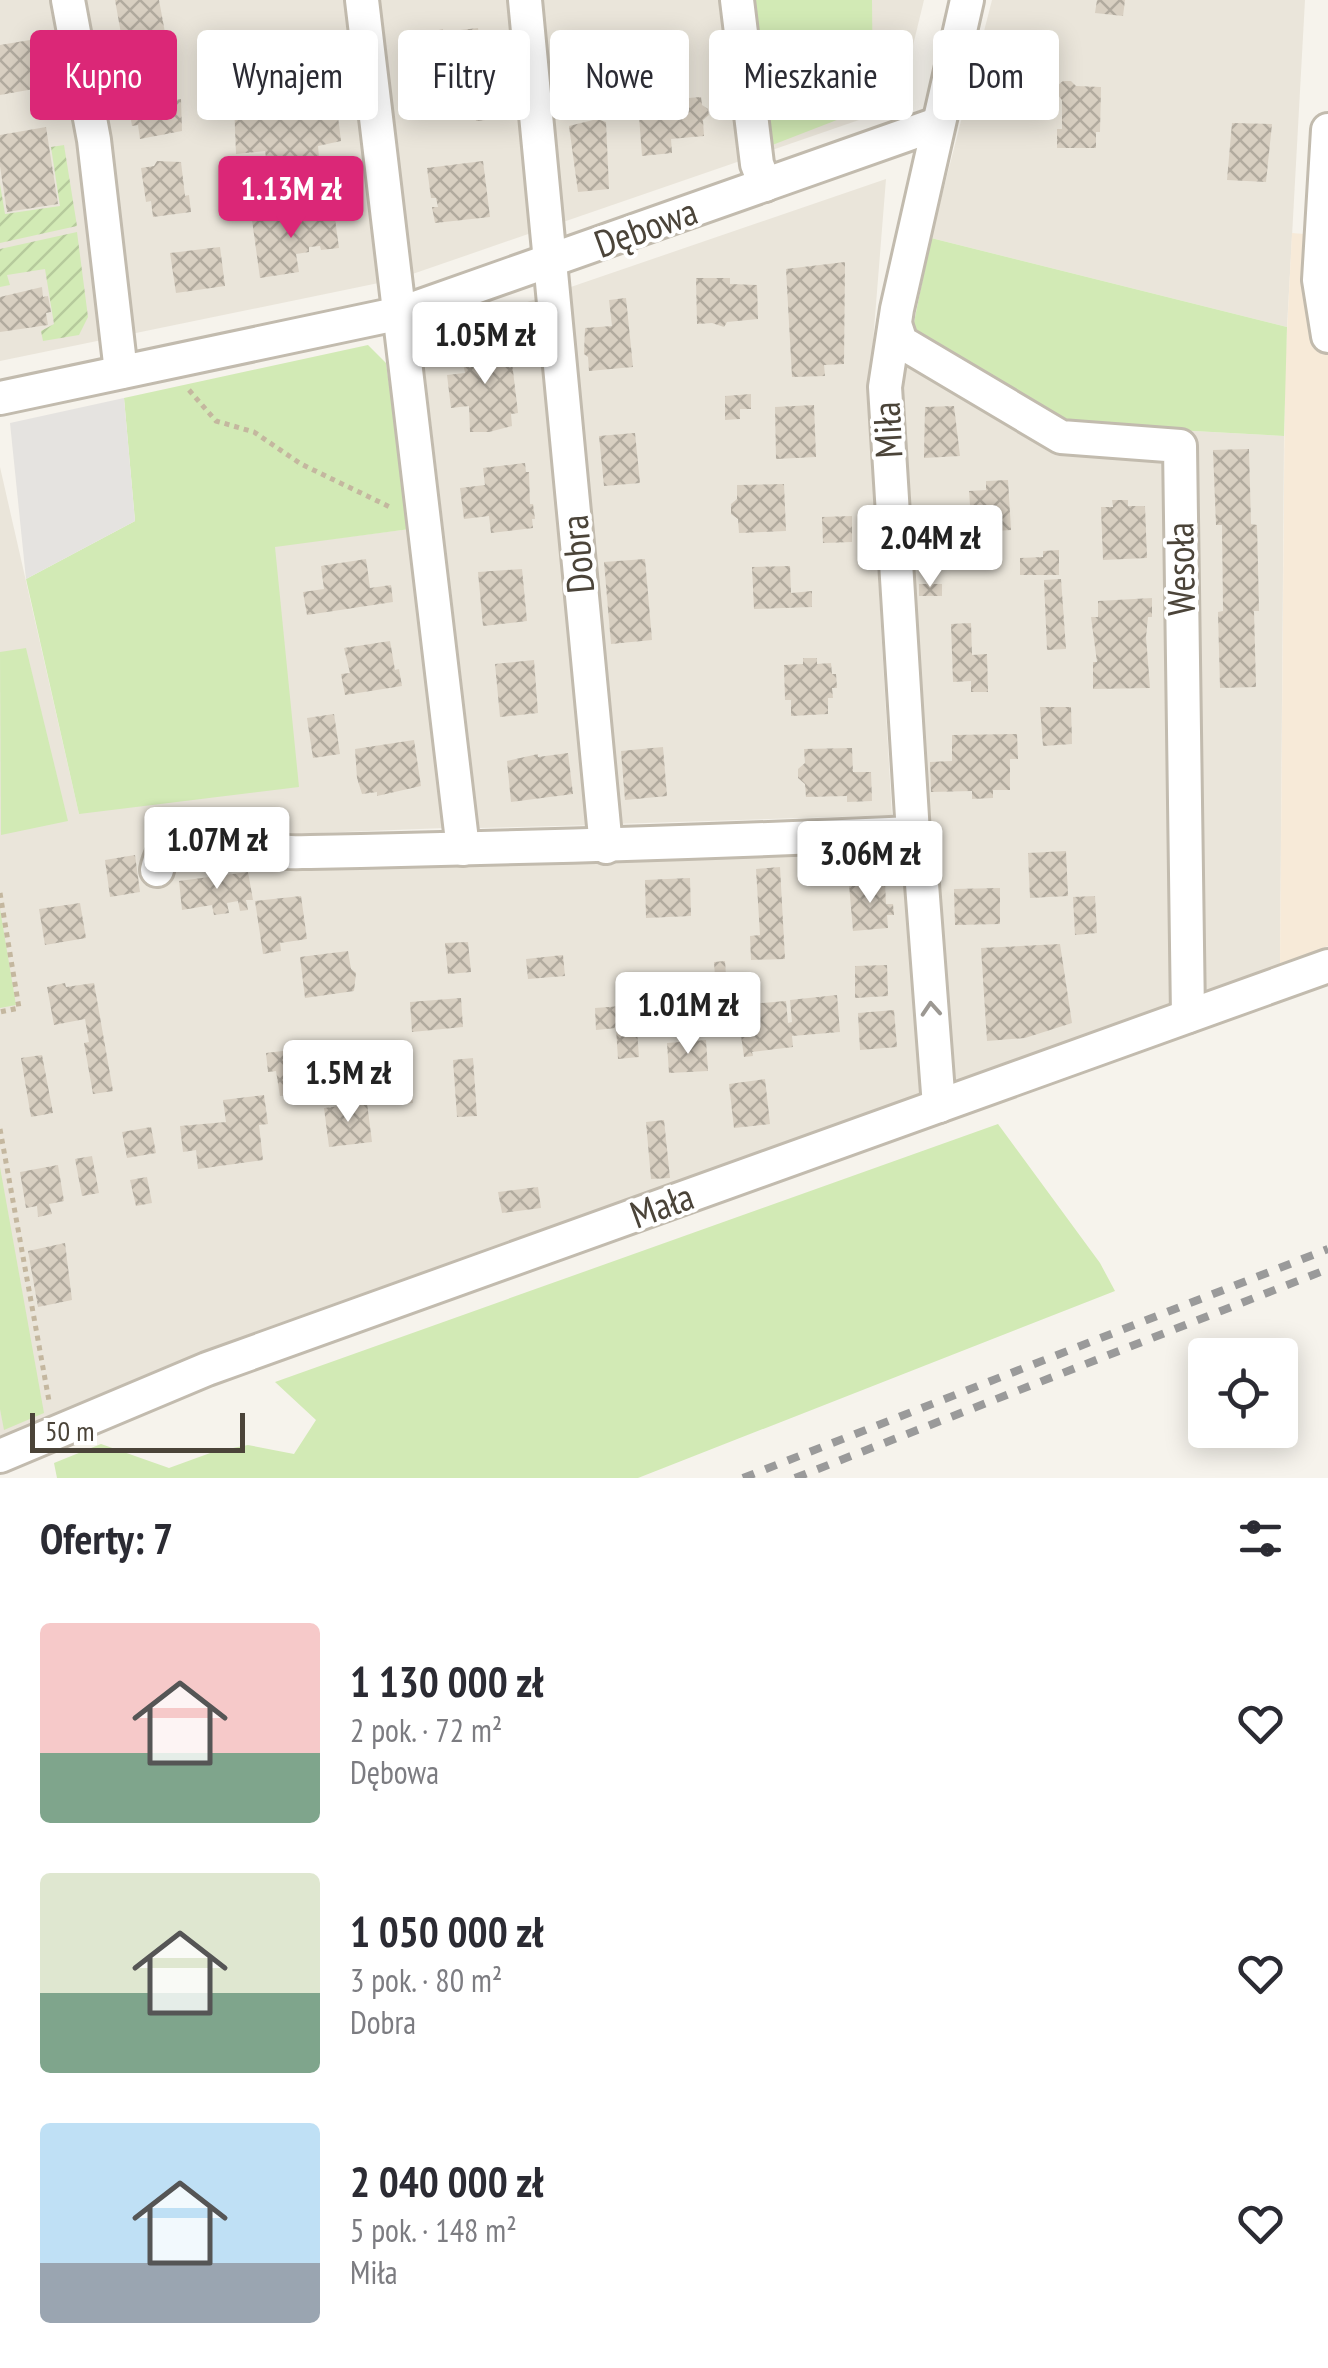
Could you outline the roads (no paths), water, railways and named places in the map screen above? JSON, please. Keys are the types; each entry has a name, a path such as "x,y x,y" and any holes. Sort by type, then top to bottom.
{"street":[{"path":"68,0 94,140 122,372"},
{"path":"362,0 463,848"},
{"name":"Dobra","path":"525,0 606,847"},
{"path":"737,0 757,164 765,185"},
{"name":"Miła","path":"939,1106 920,858 912,834 885,387 937,124 967,0"},
{"name":"Dębowa","path":"0,398 401,314 937,124"},
{"path":"1328,130 1319,280 1328,336"},
{"name":"Wesoła","path":"895,324 902,342 1061,437 1180,446 1188,1016"},
{"path":"157,870 160,854 169,842 186,834 208,834 285,852 606,847 912,834"},
{"name":"Mała","path":"0,1456 206,1369 1328,966"}],"railway":[{"path":"743,1478 1328,1249"},
{"path":"795,1478 1328,1269"}]}
